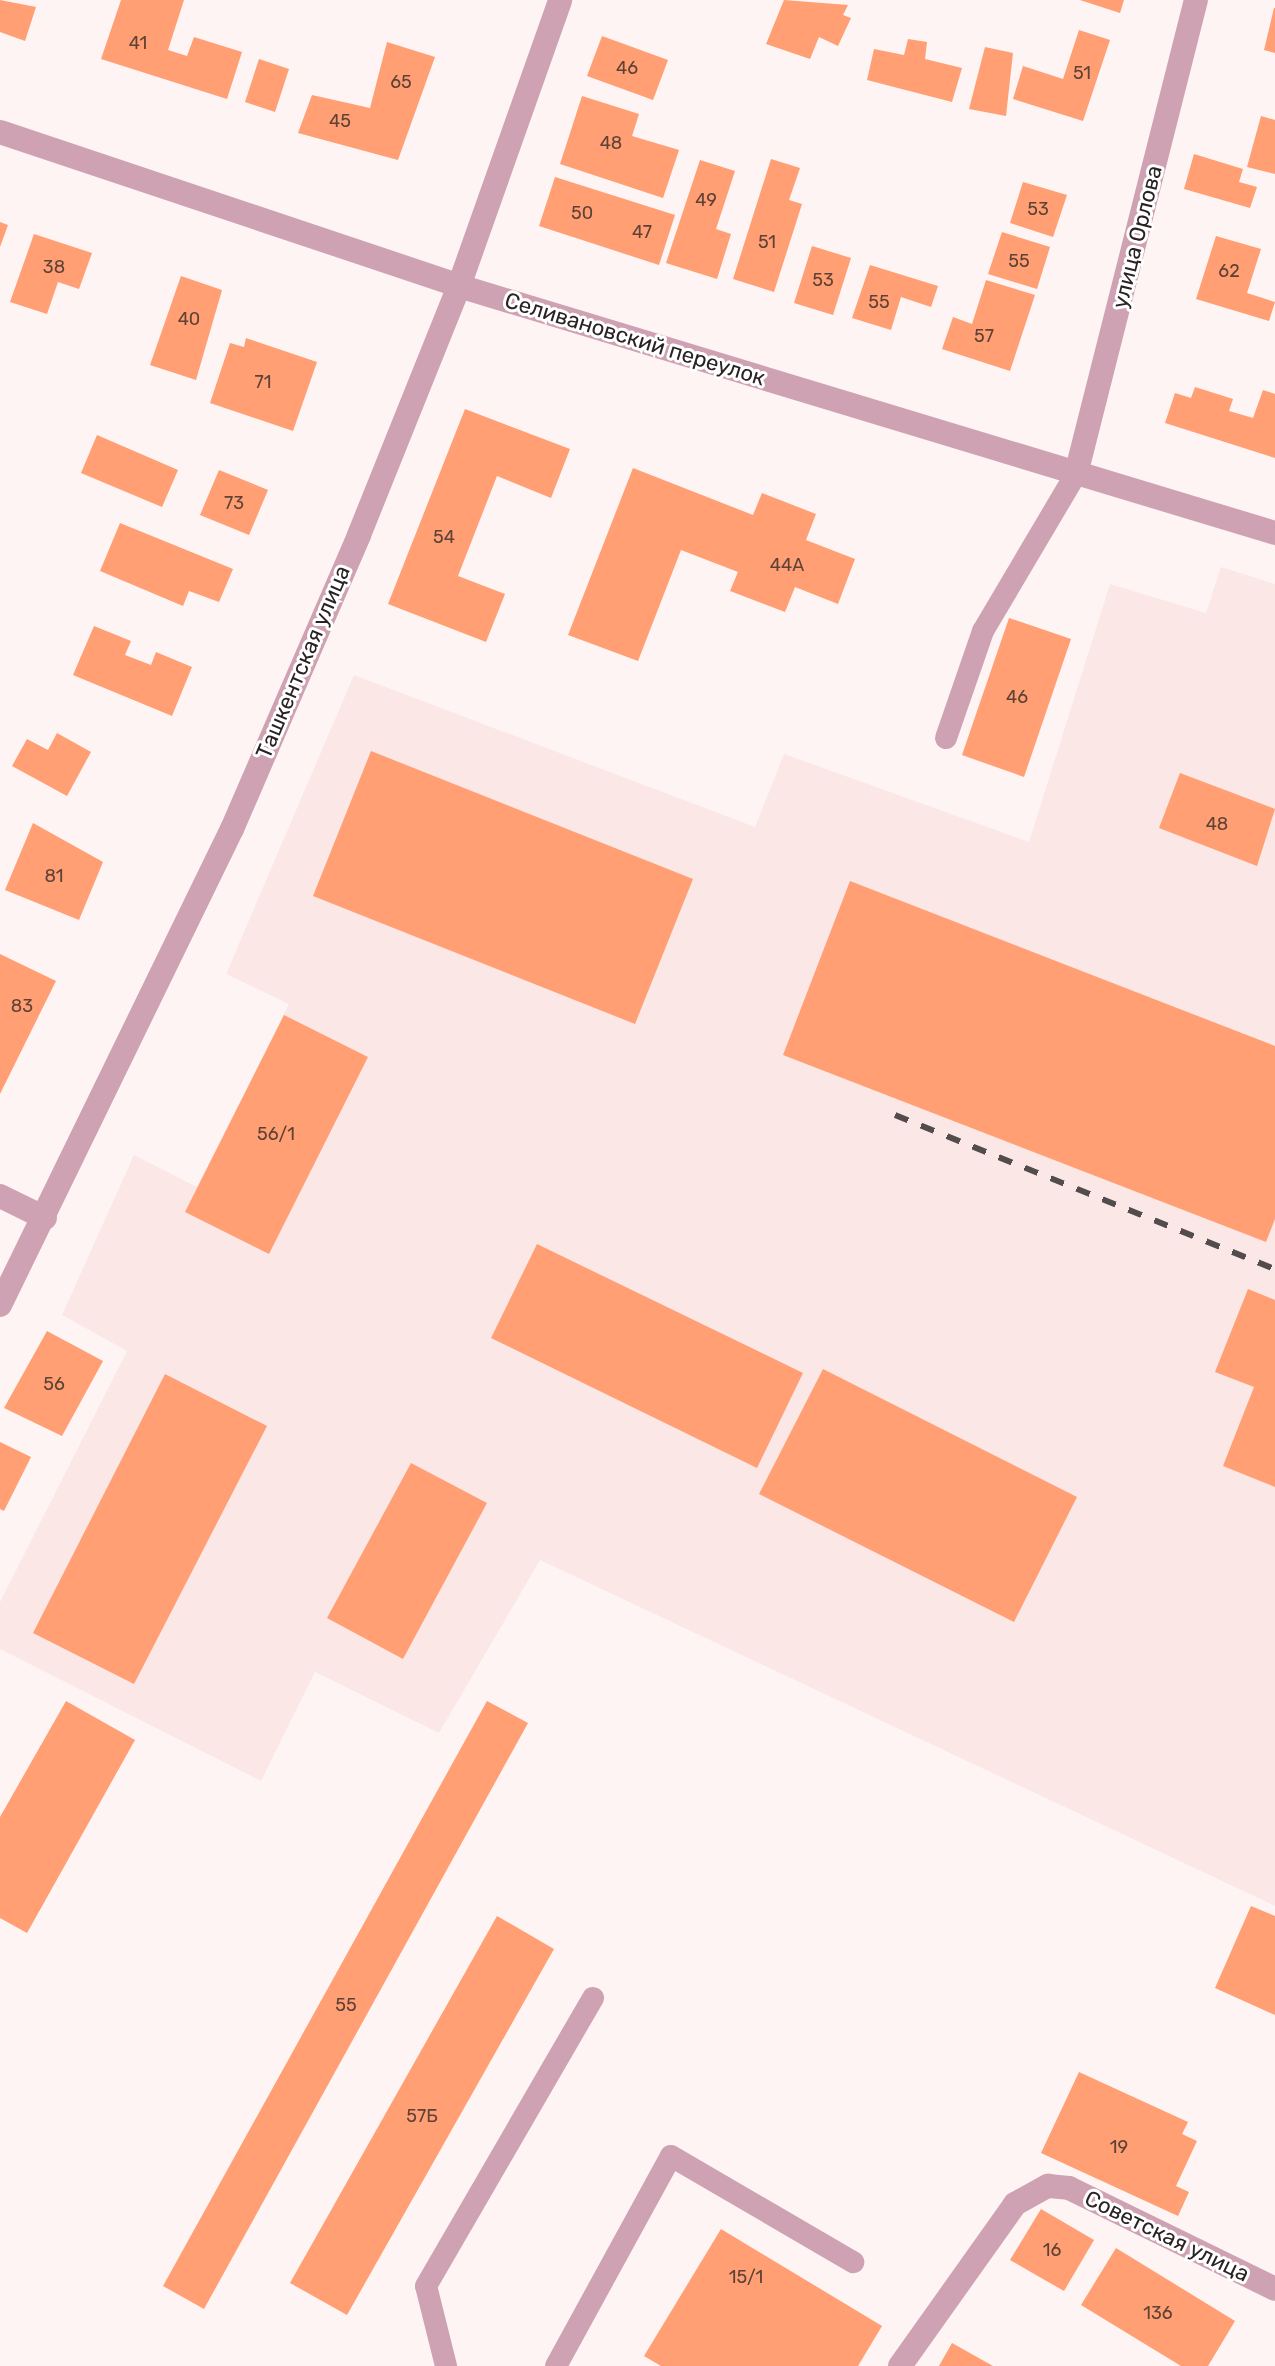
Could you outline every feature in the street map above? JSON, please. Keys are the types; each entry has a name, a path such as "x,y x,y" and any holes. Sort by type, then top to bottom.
{"street":[{"name":"Ташкентская улица","path":"0,1305 232,829 459,286 560,0"},
{"name":"улица Орлова","path":"1076,474 1196,0"},
{"name":"Селивановский переулок","path":"0,132 459,286 1275,533"},
{"path":"0,1196 45,1218"},
{"name":"Советская улица","path":"900,2366 1015,2204 1048,2186 1069,2188 1275,2289"}],"lane":[{"path":"946,738 983,631 1076,474"},
{"path":"446,2366 426,2286 593,1998"},
{"path":"556,2366 671,2156 853,2262"}],"shaded area":[{"path":"1221,567 1275,584 1275,1906 540,1560 439,1733 315,1672 261,1781 0,1649 0,1602 127,1351 62,1315 134,1155 197,1187 289,1004 226,974 354,675 755,827 784,754 1029,842 1110,584 1206,613"}],"building":[{"path":"0,0 36,7 25,41 0,32"},
{"path":"121,0 184,0 168,50 187,56 194,37 242,52 227,99 101,59"},
{"path":"784,0 848,5 843,15 851,18 838,46 819,37 810,59 766,44"},
{"path":"1080,0 1124,0 1120,13"},
{"path":"1275,8 1275,53 1264,50"},
{"path":"1079,30 1110,40 1083,121 1013,99 1023,66 1063,79"},
{"path":"602,36 668,60 653,100 587,76"},
{"path":"908,39 927,42 925,59 962,68 952,102 867,80 874,49 904,55"},
{"path":"387,42 435,57 398,160 298,133 312,95 370,108"},
{"path":"985,47 1013,53 1006,116 969,109"},
{"path":"259,59 289,69 275,112 245,102"},
{"path":"582,96 639,114 632,136 679,150 663,198 560,164"},
{"path":"1261,116 1275,120 1275,174 1247,167"},
{"path":"1194,154 1243,169 1239,182 1257,187 1250,208 1184,189"},
{"path":"771,159 800,168 789,200 802,204 774,292 733,279"},
{"path":"700,160 735,171 716,229 731,234 717,279 666,263"},
{"path":"555,177 675,215 659,265 539,226"},
{"path":"1023,182 1067,195 1053,237 1010,223"},
{"path":"0,222 8,225 0,247"},
{"path":"1002,232 1050,247 1037,289 988,274"},
{"path":"34,234 92,253 79,289 58,282 47,314 10,302"},
{"path":"1216,236 1261,249 1247,293 1275,302 1269,321 1196,299"},
{"path":"812,246 851,258 833,315 794,303"},
{"path":"870,265 938,286 931,307 901,297 891,330 852,318"},
{"path":"181,276 222,290 196,380 150,365"},
{"path":"986,280 1035,295 1010,371 942,349 953,317 972,324"},
{"path":"246,338 317,362 293,431 210,403 230,343 244,347"},
{"path":"1195,387 1233,399 1229,411 1253,418 1263,390 1275,394 1275,458 1165,423 1175,393 1191,398"},
{"path":"465,409 570,449 551,498 497,476 458,576 505,594 486,642 388,604"},
{"path":"97,435 178,470 162,507 81,473"},
{"path":"633,468 753,515 762,493 816,514 806,540 855,559 838,604 795,587 785,612 730,591 738,572 681,550 638,661 568,635"},
{"path":"219,470 268,490 249,535 200,515"},
{"path":"120,523 233,569 219,602 189,591 183,606 100,571"},
{"path":"1009,618 1071,639 1024,777 962,755"},
{"path":"94,626 131,641 125,655 151,665 156,652 192,667 172,716 73,675"},
{"path":"57,733 91,752 67,796 12,766 27,739 48,750"},
{"path":"371,751 693,879 635,1024 313,896"},
{"path":"1180,773 1275,809 1257,866 1159,828"},
{"path":"33,823 103,862 79,920 5,890"},
{"path":"850,881 1275,1046 1275,1219 1266,1242 783,1055"},
{"path":"0,954 56,981 0,1094"},
{"path":"284,1015 368,1057 269,1254 185,1212"},
{"path":"537,1244 803,1373 757,1468 491,1338"},
{"path":"1248,1289 1275,1300 1275,1487 1223,1466 1254,1387 1215,1372"},
{"path":"47,1331 103,1361 62,1436 4,1408"},
{"path":"823,1369 1077,1497 1014,1622 759,1494"},
{"path":"165,1374 267,1426 134,1684 33,1633"},
{"path":"0,1442 31,1457 4,1511 0,1509"},
{"path":"411,1463 487,1503 403,1659 327,1618"},
{"path":"66,1701 135,1740 27,1933 0,1918 0,1817"},
{"path":"487,1701 528,1723 204,2309 163,2286"},
{"path":"1251,1906 1275,1916 1275,2015 1215,1988"},
{"path":"497,1916 554,1949 347,2315 290,2283"},
{"path":"1079,2072 1188,2122 1182,2134 1197,2141 1176,2186 1189,2192 1178,2216 1041,2153"},
{"path":"1041,2209 1094,2240 1064,2291 1010,2260"},
{"path":"721,2229 882,2326 858,2366 661,2366 644,2356"},
{"path":"1116,2248 1235,2321 1208,2366 1181,2366 1081,2305"},
{"path":"952,2343 993,2366 939,2366"}],"railway":[{"path":"895,1115 1275,1269"}]}
